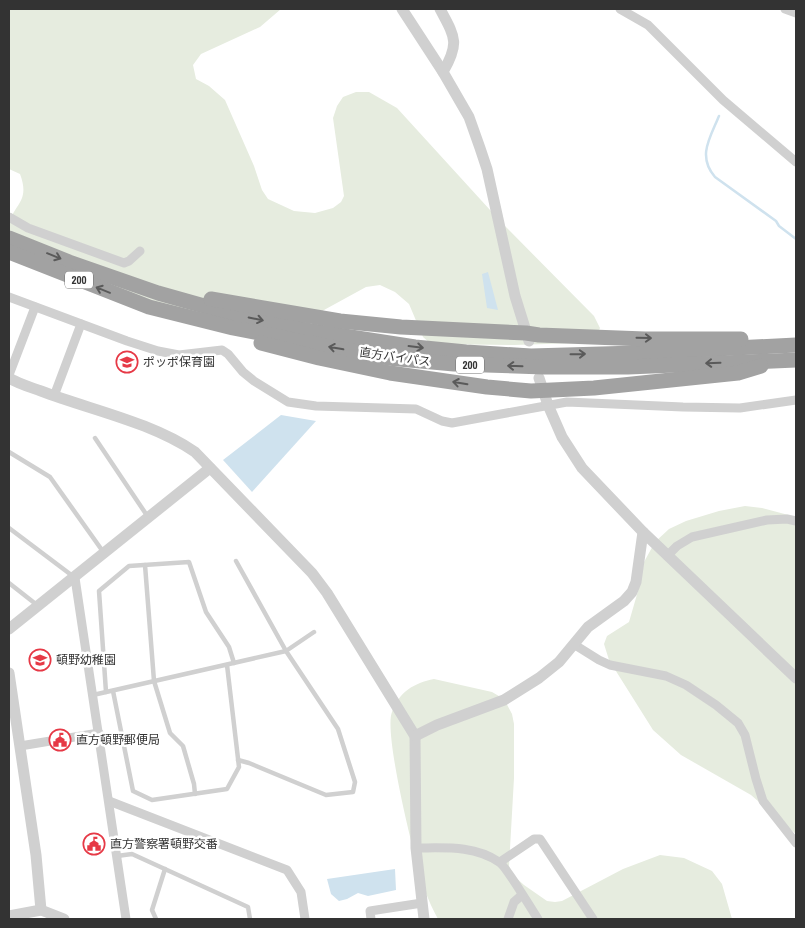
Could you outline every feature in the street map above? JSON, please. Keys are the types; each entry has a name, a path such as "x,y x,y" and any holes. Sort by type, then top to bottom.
{"highway":[{"name":"直方バイパス","path":"9,238 158,294 236,315 312,331 414,347 531,356 778,353 796,360"},
{"name":"直方バイパス","path":"9,252 149,307 233,328 388,358 454,364 610,367 778,353 796,346"},
{"path":"158,294 185,294 340,321 527,337 539,335 738,339 778,353"},
{"path":"149,307 177,320 319,358 390,373 487,387 544,391 738,373 778,353"}],"street":[{"path":"402,9 443,72 468,117 480,148 487,169 515,296 527,337"},
{"path":"440,9 452,32 454,43 453,56 443,72"},
{"path":"620,9 648,26 722,100 796,162"},
{"path":"785,9 796,13"},
{"path":"9,217 28,228 124,263 129,261 140,250"},
{"path":"9,297 127,341 179,355 222,350 254,382 288,402 316,406 416,409 442,421 452,423 544,391 567,402 683,407 740,408 796,400"},
{"path":"35,307 9,377 54,396 160,432 179,441 195,452 312,573 332,601 415,736 416,848 424,919"},
{"path":"54,396 81,324"},
{"path":"544,391 562,437 582,468 642,532 796,678"},
{"path":"9,629 210,468"},
{"path":"668,556 677,546 692,537 767,520 787,519 796,521"},
{"path":"415,736 436,725 504,700 539,678 559,662 588,628 632,592 636,582 642,532"},
{"path":"75,578 126,919"},
{"path":"575,645 610,665 666,676 686,685 716,705 738,723 745,735 763,801 796,843"},
{"path":"9,673 12,710 20,746 36,855 41,910"},
{"path":"20,746 99,733"},
{"path":"109,801 287,870 301,892 305,919"},
{"path":"500,862 534,839 540,839 593,919"},
{"path":"416,848 456,847 479,853 500,862 538,919"},
{"path":"508,919 514,902 522,895"},
{"path":"371,919 370,911 422,903"},
{"path":"9,916 41,910 64,919"}],"lane":[{"path":"95,438 149,518"},
{"path":"9,452 50,478 105,554"},
{"path":"9,528 75,578"},
{"path":"236,561 286,651 338,729 355,782 353,792 326,795 238,760"},
{"path":"106,692 99,591 129,566 188,562 206,612 229,647 234,663"},
{"path":"145,565 154,681 170,732 183,746 195,794"},
{"path":"9,584 38,606"},
{"path":"93,695 286,651 314,632"},
{"path":"113,691 132,792 152,800 227,789 239,767 227,665"},
{"path":"117,856 132,854 248,906 250,919"},
{"path":"156,919 152,910 165,869"}],"shaded area":[{"path":"9,9 281,9 260,27 201,54 193,65 196,79 209,86 225,100 254,166 262,190 268,199 294,211 315,213 333,208 341,202 344,196 333,118 337,106 343,97 356,92 369,92 397,108 501,222 594,316 600,328 598,333 579,343 514,345 431,344 423,337 409,304 395,292 380,285 366,287 324,310 310,320 240,324 60,277 9,258 9,226 22,197 23,184 20,174 9,169"},
{"path":"745,506 762,508 796,517 796,834 751,795 681,755 653,730 609,660 604,644 607,636 629,622 644,562 655,542 669,529 686,521 719,511"},
{"path":"434,679 492,692 504,699 512,714 514,724 514,778 509,866 514,876 524,885 547,901 562,901 623,869 660,855 684,858 712,871 722,884 732,919 438,919 425,891 408,829 396,771 390,725 392,712 403,694 420,683"}],"water":[{"path":"488,272 498,310 487,308 482,274"},
{"path":"281,415 316,421 252,492 223,460"},
{"path":"395,869 396,890 368,896 358,893 339,901 331,894 327,879"}],"waterway":[{"path":"719,116 709,139 706,154 707,162 715,177 776,221 779,226 796,239"}],"place":[{"name":"ポッポ保育園","path":"127,362"},
{"name":"頓野幼稚園","path":"40,660"},
{"name":"直方頓野郵便局","path":"60,740"},
{"name":"直方警察署頓野交番","path":"94,844"}]}
